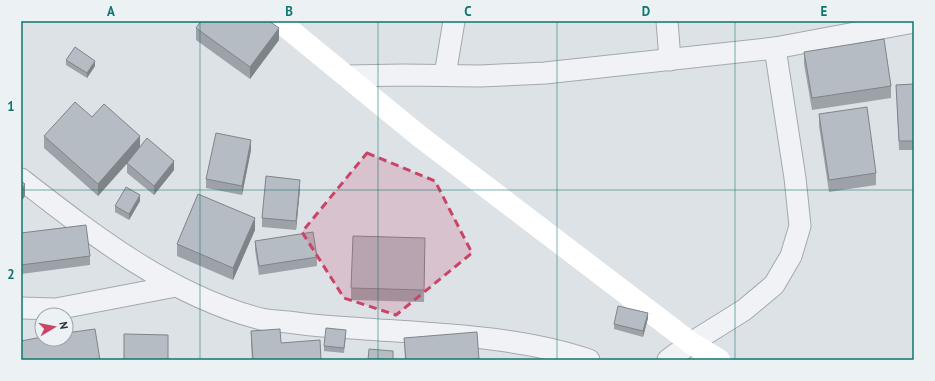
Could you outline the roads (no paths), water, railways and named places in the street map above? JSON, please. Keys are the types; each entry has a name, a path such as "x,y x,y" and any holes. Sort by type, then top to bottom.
{"main road":[{"path":"279,21 418,135 691,343 719,360"}],"street":[{"path":"445,75 454,21"},
{"path":"666,21 670,60"},
{"path":"347,76 480,76 544,73 775,48 914,22"},
{"path":"668,360 691,343 744,310 774,285 791,256 800,226 795,178 775,48"},
{"path":"21,178 47,199 122,253 176,286 220,306 262,319 320,326 483,339 543,347 589,360"},
{"path":"21,308 56,309 176,286"}]}
